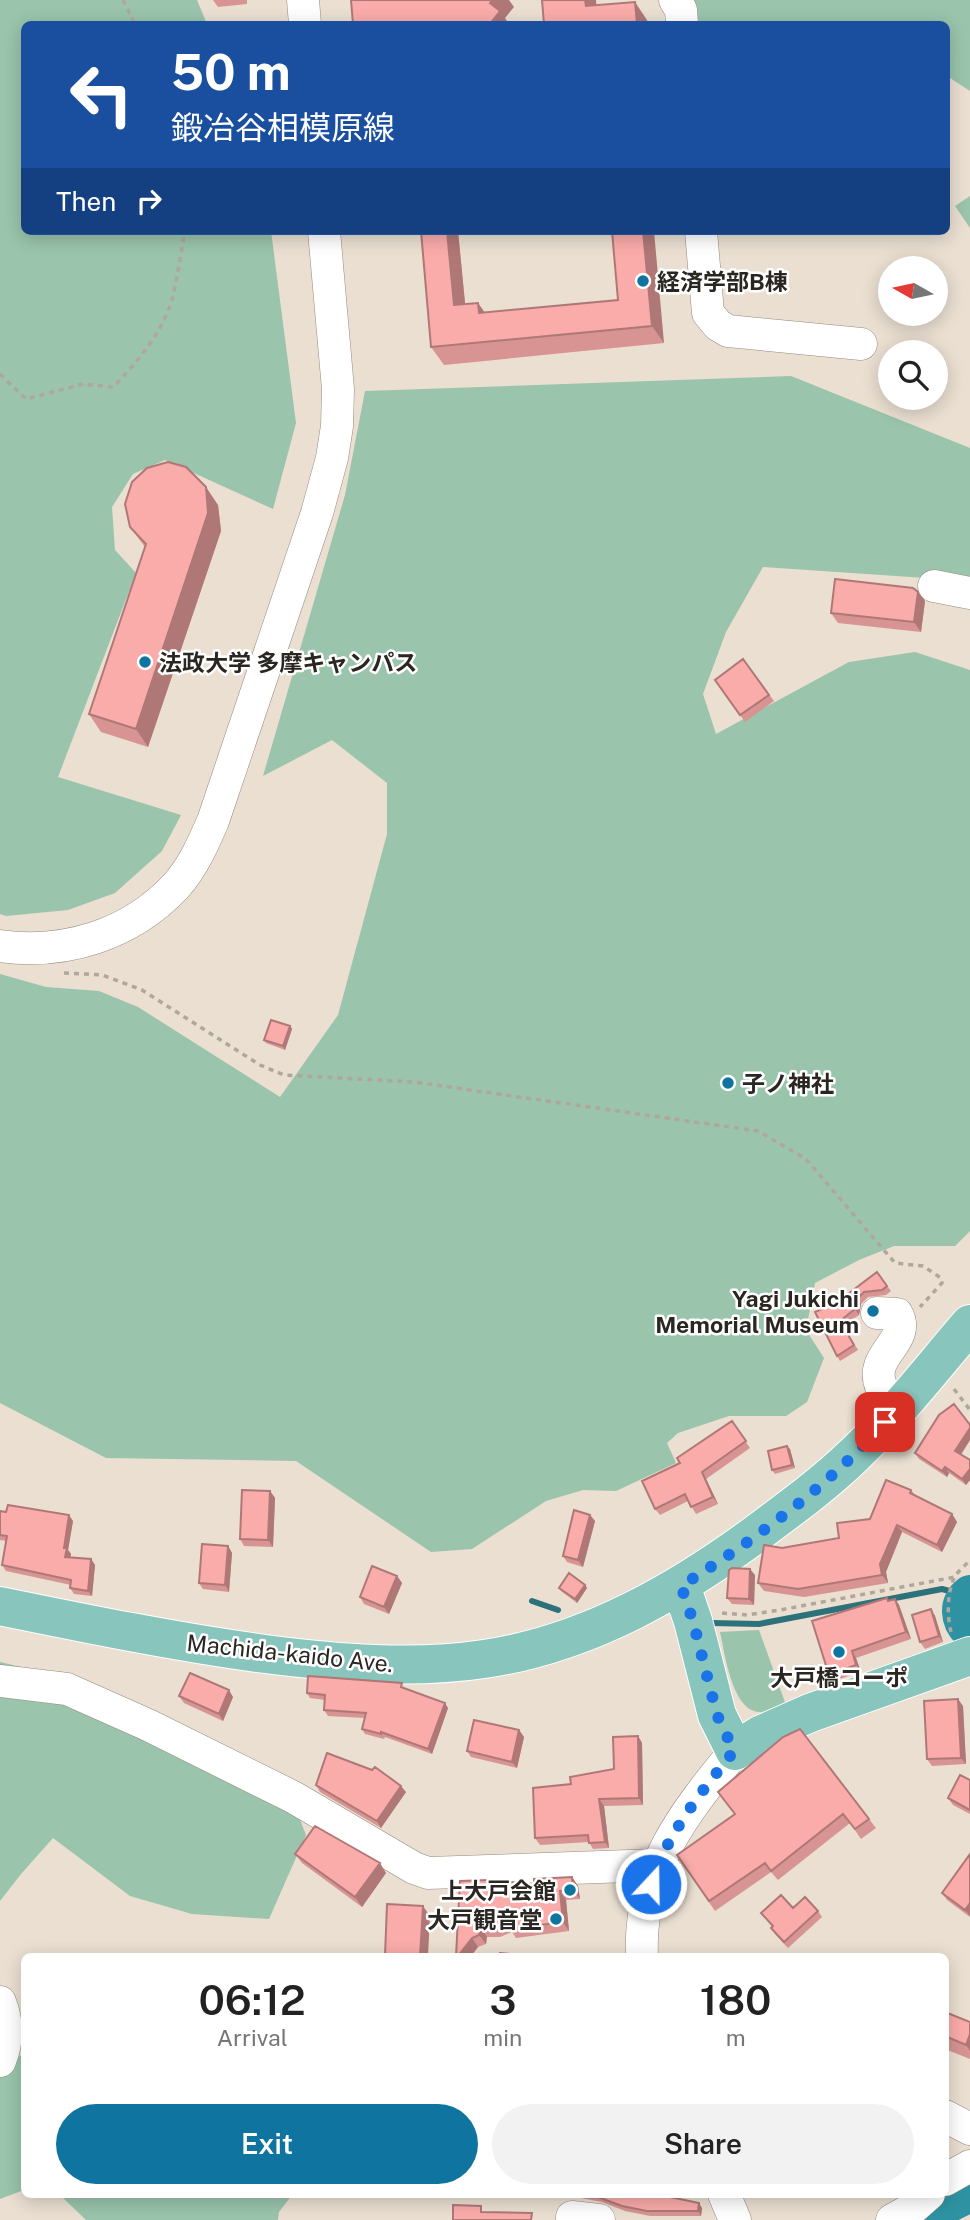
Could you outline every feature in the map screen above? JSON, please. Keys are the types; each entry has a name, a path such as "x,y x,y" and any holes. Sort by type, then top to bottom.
{"main road":[{"name":"Machida-kaido Ave.","path":"0,1606 210,1647 309,1660 404,1665 481,1660 534,1649 651,1603 685,1598 722,1560 800,1502 853,1456 970,1324"},
{"path":"685,1598 717,1715 734,1751 760,1735 810,1713 967,1660"}],"street":[{"path":"303,0 305,21"},
{"path":"675,0 681,10 682,21"},
{"path":"0,946 38,948 84,942 107,935 146,911 176,885 203,846 317,513 332,458 337,426 338,389 324,235"},
{"path":"701,235 708,313 718,325 728,331 862,344"},
{"path":"934,586 970,593"},
{"path":"889,1320 900,1335 882,1358 879,1374 881,1388 897,1409"},
{"path":"0,1681 67,1689 148,1725 293,1797 414,1868 428,1873 657,1865"},
{"path":"642,1953 645,1904 657,1865 670,1838 734,1751"},
{"path":"0,2002 6,2023 6,2047 0,2061"},
{"path":"949,2118 970,2129"},
{"path":"949,2178 970,2166"},
{"path":"726,2198 735,2220"},
{"path":"892,2220 912,2209 924,2198"}],"path":[{"path":"123,0 134,21"},
{"path":"0,374 26,399 83,384 113,387 151,342 172,299 185,235"},
{"path":"38,948 55,972 102,975 142,990 260,1065 284,1075 414,1082 758,1132 806,1159 895,1263 923,1266 942,1278 942,1283 889,1320"},
{"path":"949,1598 955,1577 970,1560"},
{"path":"685,1598 747,1615 955,1577"}],"green space":[{"path":"0,0 197,0 206,21 21,21 21,235 272,235 296,423 273,509 165,460 133,474 112,507 115,550 136,573 58,777 181,815 162,851 115,893 68,910 6,916 0,914"},
{"path":"692,0 970,0 970,91 950,78 950,21 698,21 697,7"},
{"path":"970,196 970,228 955,206"},
{"path":"791,376 970,448 970,581 763,567 726,632 703,694 716,734 849,662 915,652 970,670 970,1231 955,1246 894,1246 859,1260 815,1283 806,1330 824,1358 807,1402 786,1416 729,1416 678,1433 667,1443 676,1463 616,1491 583,1490 546,1501 472,1549 431,1552 296,1461 106,1458 0,1403 0,974 46,987 99,991 138,1007 280,1097 338,1015 387,834 387,783 332,740 263,776 345,495 365,391"},
{"path":"759,1630 786,1705 762,1712 750,1709 736,1692 720,1632"},
{"path":"0,1662 30,1669 295,1807 306,1835 269,1919 192,1914 130,1896 53,1838 0,1901"},
{"path":"0,2054 21,2056 21,2191 0,2199"},
{"path":"63,2198 290,2198 279,2212 278,2220 86,2220"}],"building":[{"path":"351,0 492,0 490,3 500,11 492,21 353,21"},
{"path":"542,0 585,0 586,6 635,2 637,21 544,21"},
{"path":"421,235 447,235 454,305 478,303 479,313 618,300 612,235 643,235 652,326 431,347"},
{"path":"168,462 186,467 206,487 208,513 136,729 89,714 146,544 130,527 125,504 132,482 147,468"},
{"path":"835,579 913,588 918,592 914,622 831,613"},
{"path":"743,659 769,695 740,715 715,680"},
{"path":"271,1020 290,1026 283,1046 264,1040"},
{"path":"877,1272 887,1286 882,1290 864,1292 858,1298 855,1309 840,1321 854,1345 837,1356 815,1312 836,1303"},
{"path":"954,1404 970,1425 955,1451 970,1460 970,1469 962,1479 945,1467 942,1471 915,1453 939,1415"},
{"path":"732,1421 746,1441 702,1472 713,1497 691,1507 685,1494 655,1509 642,1481 680,1463 677,1458"},
{"path":"787,1446 792,1465 772,1470 768,1451"},
{"path":"886,1480 911,1490 910,1493 952,1514 937,1545 897,1525 880,1564 882,1575 798,1589 758,1583 764,1545 782,1548 839,1538 837,1523 870,1519"},
{"path":"242,1490 270,1491 268,1540 240,1539"},
{"path":"8,1505 69,1515 65,1557 91,1559 88,1591 70,1588 71,1580 2,1565 7,1536 0,1535 0,1511 6,1512"},
{"path":"574,1510 590,1515 578,1560 563,1556"},
{"path":"202,1544 228,1546 225,1585 199,1583"},
{"path":"372,1566 397,1576 384,1607 360,1597"},
{"path":"750,1569 749,1599 727,1598 729,1570"},
{"path":"569,1573 585,1585 575,1599 559,1588"},
{"path":"887,1598 888,1601 895,1599 906,1632 852,1651 856,1665 829,1675 812,1621"},
{"path":"931,1609 939,1636 920,1642 912,1615"},
{"path":"190,1673 229,1690 219,1714 179,1696"},
{"path":"308,1676 402,1683 401,1687 445,1703 428,1749 381,1732 362,1729 366,1713 324,1710 325,1695 307,1693"},
{"path":"958,1699 961,1758 927,1759 924,1701"},
{"path":"474,1720 519,1730 512,1762 467,1751"},
{"path":"800,1729 869,1819 855,1829 843,1814 771,1871 765,1863 709,1901 677,1855 735,1814 718,1792 783,1737"},
{"path":"638,1736 639,1798 599,1799 605,1842 589,1843 588,1835 535,1838 533,1788 571,1784 570,1777 614,1769 613,1737"},
{"path":"327,1753 372,1770 375,1767 401,1786 377,1821 316,1785"},
{"path":"960,1775 970,1780 970,1810 948,1798"},
{"path":"315,1826 380,1863 355,1897 295,1854"},
{"path":"970,1854 970,1903 965,1910 942,1893"},
{"path":"572,1877 573,1890 560,1891 563,1922 510,1929 511,1921 494,1928 481,1928 479,1935 472,1938 460,1953 456,1953 460,1881 489,1880 534,1884 534,1879"},
{"path":"781,1895 793,1908 805,1897 818,1911 784,1942 761,1913"},
{"path":"387,1904 423,1906 420,1953 385,1953"},
{"path":"949,2014 970,2022 966,2045 949,2038"},
{"path":"601,2198 675,2198 699,2203 698,2211 647,2211"},
{"path":"453,2205 481,2206 481,2212 532,2213 531,2220 453,2220"}],"waterway":[{"path":"711,1623 759,1624 942,1589 965,1598"},
{"path":"970,1594 961,1607 964,1622 970,1631"},
{"path":"532,1601 558,1610"},
{"path":"927,2220 950,2203 970,2193"}],"place":[{"name":"経済学部B棟","path":"643,281"},
{"name":"法政大学 多摩キャンパス","path":"145,662"},
{"name":"子ノ神社","path":"728,1083"},
{"name":"Yagi Jukichi Memorial Museum","path":"873,1311"},
{"name":"大戸橋コーポ","path":"839,1652"},
{"name":"上大戸会館","path":"570,1890"},
{"name":"大戸観音堂","path":"556,1919"}],"route":[{"path":"651,1884 670,1838 734,1751 717,1715 693,1621 681,1586 722,1560 800,1502 853,1456 885,1422"}]}
